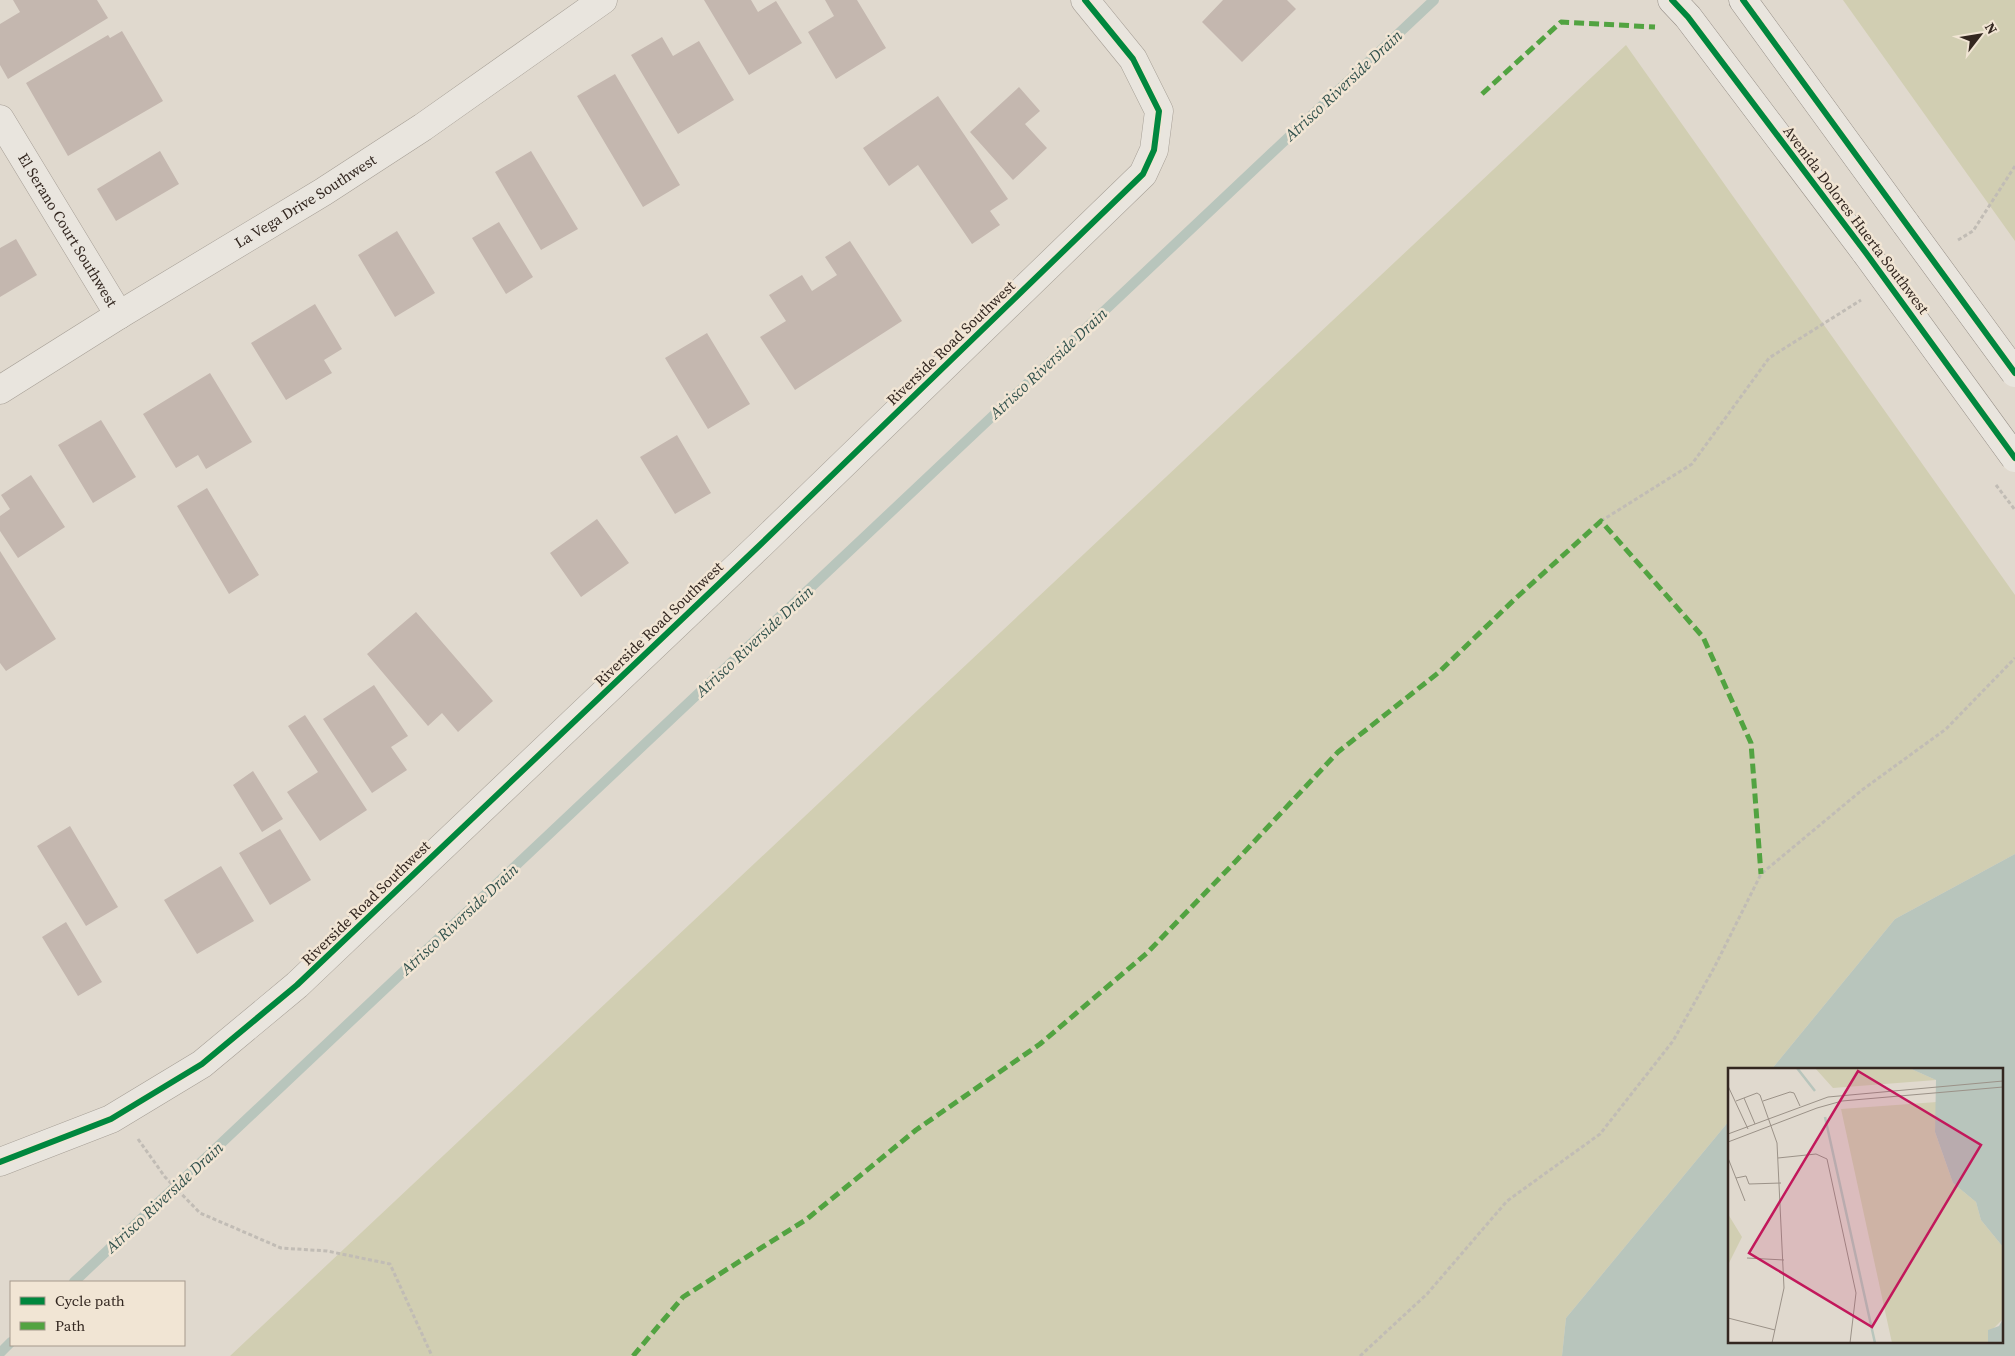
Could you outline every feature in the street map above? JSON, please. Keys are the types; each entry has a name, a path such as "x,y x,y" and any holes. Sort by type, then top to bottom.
{"street":[{"name":"La Vega Drive Southwest","path":"0,390 119,315 323,192 423,127 604,0"},
{"name":"Riverside Road Southwest","path":"0,1162 120,1114 202,1064 297,985 761,544 1143,174 1154,150 1159,111 1133,59 1085,0"},
{"name":"Avenida Dolores Huerta Southwest","path":"1672,0 1688,17 1866,252 2015,458"},
{"path":"1743,0 2015,373"},
{"name":"El Serano Court Southwest","path":"0,119 119,315"}],"path":[{"path":"1956,241 1973,230 2015,166"},
{"path":"1601,521 1692,464 1769,358 1862,299"},
{"path":"1360,1356 1427,1294 1507,1201 1600,1134 1673,1042 1714,968 1761,874 1862,790 1946,728 2015,658"},
{"path":"120,1114 165,1176 200,1212 282,1248 327,1251 390,1264 432,1356"}],"shaded area":[{"path":"1843,0 2015,0 2015,241"},
{"path":"1626,45 2015,595 2015,854 1895,919 1773,1068 1728,1068 1728,1122 1566,1318 1562,1356 230,1356"},
{"path":"2015,854 2015,1356 1562,1356 1566,1318 1728,1122 1728,1344 2002,1344 2002,1068 1773,1068 1895,919"}],"building":[{"path":"13,0 97,0 108,18 8,79 0,65 0,24 20,12"},
{"path":"704,0 751,0 758,12 776,1 802,43 749,75"},
{"path":"825,0 857,0 886,48 836,79 808,32 834,16"},
{"path":"1223,0 1287,0 1296,9 1242,62 1202,22"},
{"path":"122,31 163,101 68,156 26,83 108,35 110,38"},
{"path":"662,37 673,56 699,41 734,100 678,134 631,55"},
{"path":"615,74 680,185 643,207 577,96"},
{"path":"1019,87 1040,111 1025,124 1047,148 1013,180 970,132"},
{"path":"938,96 1008,199 990,211 1000,225 972,244 918,165 889,186 863,148"},
{"path":"160,151 179,184 116,221 97,189"},
{"path":"531,151 578,229 541,250 495,172"},
{"path":"499,222 533,277 506,294 472,238"},
{"path":"397,231 435,293 395,317 358,255"},
{"path":"16,239 37,275 0,297 0,248"},
{"path":"850,241 902,321 795,390 760,337 786,321 769,295 802,275 812,291 837,275 825,257"},
{"path":"315,304 342,349 324,360 332,373 286,400 251,343"},
{"path":"707,333 750,404 708,429 665,358"},
{"path":"210,373 252,442 206,469 198,455 176,468 143,414"},
{"path":"101,420 136,477 93,503 58,445"},
{"path":"677,435 711,493 675,514 640,457"},
{"path":"31,475 65,527 18,558 0,531 0,516 10,509 1,495"},
{"path":"207,488 259,575 229,594 177,506"},
{"path":"597,519 629,563 581,597 550,553"},
{"path":"0,551 56,639 6,671 0,663"},
{"path":"416,612 493,701 458,732 442,713 428,726 367,654"},
{"path":"374,685 408,736 391,747 407,770 372,793 323,719"},
{"path":"305,715 367,810 320,841 287,792 318,772 288,726"},
{"path":"253,771 283,819 262,832 233,785"},
{"path":"70,826 118,907 86,926 37,846"},
{"path":"280,829 311,880 270,905 239,853"},
{"path":"221,866 254,921 197,954 164,900"},
{"path":"66,922 102,982 78,996 42,937"}],"waterway":[{"name":"Atrisco Riverside Drain","path":"75,1281 1434,0"},
{"name":"Atrisco Riverside Drain","path":"0,1353 10,1343"}],"marked path":[{"path":"1482,94 1561,22 1655,27"},
{"path":"633,1356 683,1297 807,1219 916,1130 1040,1044 1147,953 1338,752 1438,673 1516,598 1601,521 1703,637 1751,743 1761,874"}],"cycle path":[{"path":"0,1162 111,1119 202,1064 297,985 761,544 1143,174 1154,150 1159,111 1133,59 1085,0"},
{"path":"1672,0 1688,17 1866,253 2015,458"},
{"path":"1743,0 2015,373"}]}
